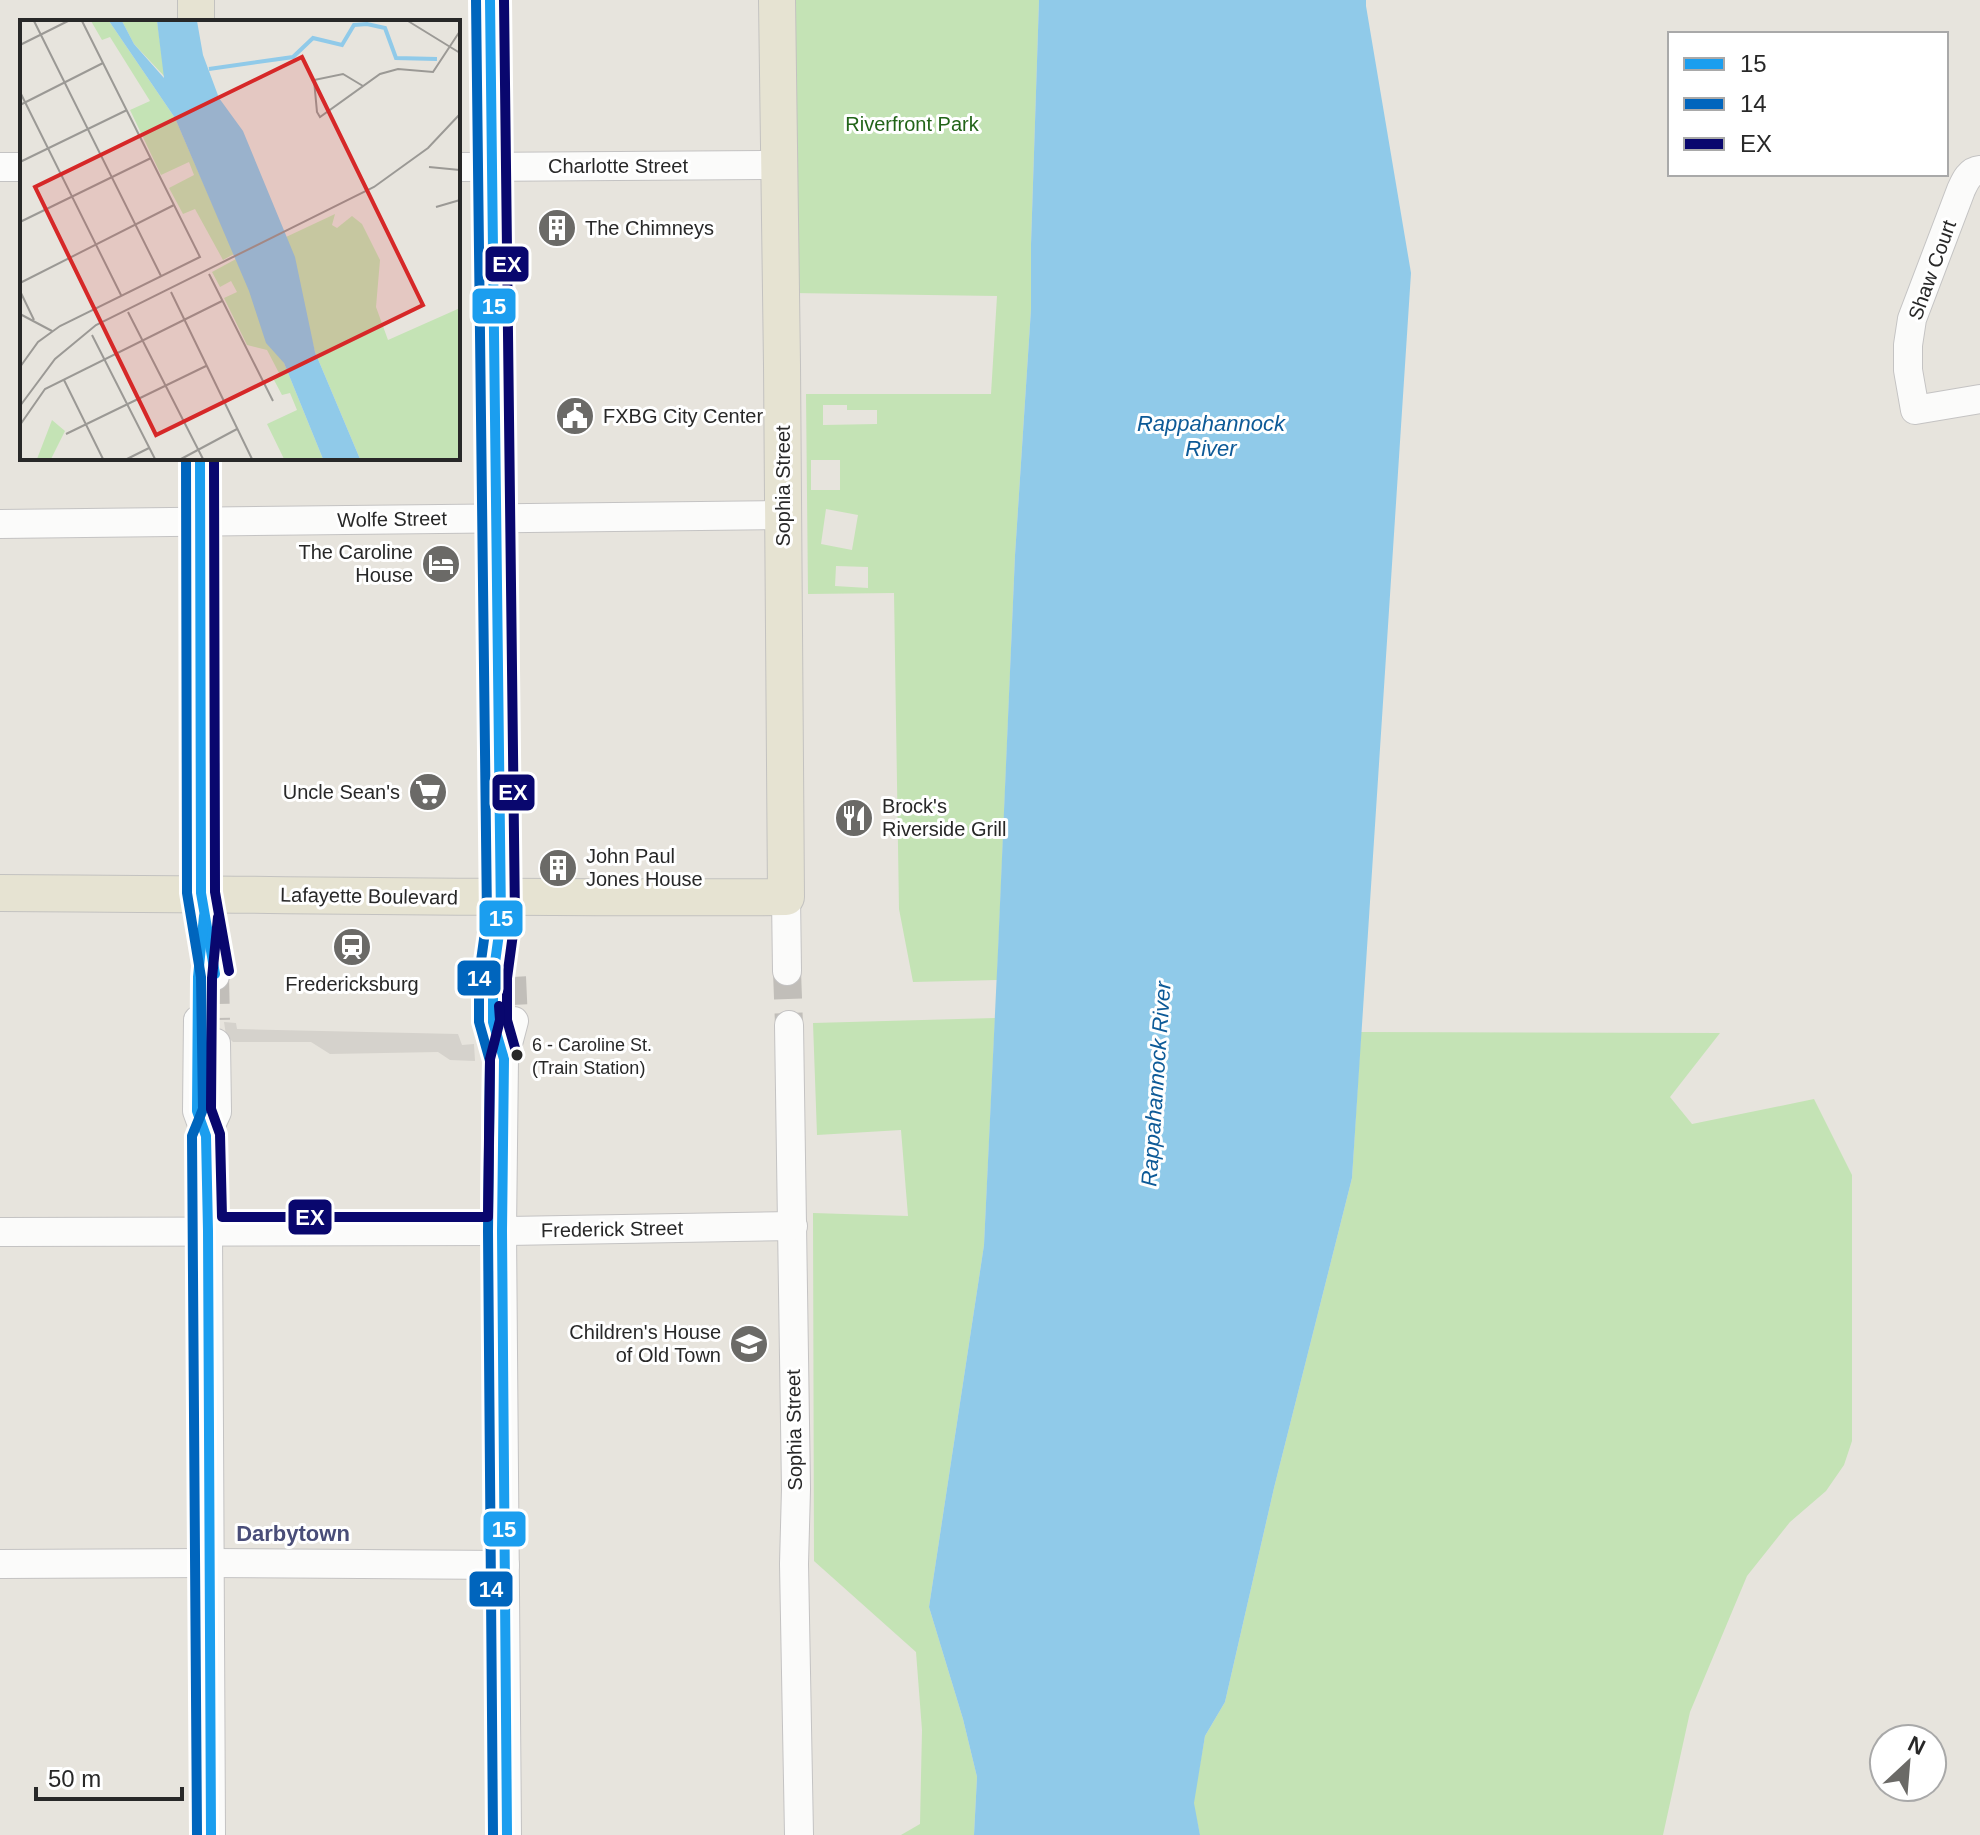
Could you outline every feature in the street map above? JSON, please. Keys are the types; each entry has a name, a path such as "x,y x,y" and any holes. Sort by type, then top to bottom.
{"main road":[{"path":"490,0 475,166 497,518 501,909"},
{"name":"Sophia Street","path":"777,0 786,897"},
{"path":"200,460 202,905"},
{"name":"Lafayette Boulevard","path":"0,893 202,905 501,909 786,897"}],"street":[{"name":"Charlotte Street","path":"475,166 779,165"},
{"name":"Shaw Court","path":"1980,170 1968,176 1961,190 1912,319 1908,345 1908,370 1915,410 1980,399"},
{"name":"Wolfe Street","path":"0,524 783,515"},
{"name":"Sophia Street","path":"786,897 787,971"},
{"path":"202,905 206,976"},
{"path":"501,909 503,977"},
{"path":"207,1020 217,1112 206,1136 211,1835"},
{"path":"503,1022 507,1835"},
{"name":"Sophia Street","path":"789,1025 799,1835"},
{"name":"Frederick Street","path":"0,1232 502,1231 793,1226"},
{"path":"0,1564 505,1565"}],"green space":[{"name":"Riverfront Park","path":"783,0 1039,0 1031,309 1015,555 997,980 913,982 899,909 894,593 808,594 806,394 991,394 997,296 792,293","holes":["823,405 847,405 847,410 877,410 877,424 823,425","811,460 840,460 840,490 811,490","826,509 858,515 852,550 821,544","836,566 868,567 868,588 835,586"]},
{"path":"995,1018 984,1245 929,1607 977,1777 974,1835 901,1835 920,1824 922,1730 916,1652 814,1561 813,1213 908,1216 901,1130 817,1135 813,1023"},
{"path":"1361,1032 1720,1033 1670,1097 1692,1124 1814,1099 1852,1175 1852,1441 1844,1465 1826,1491 1790,1522 1747,1576 1690,1712 1663,1835 1200,1835 1193,1803 1205,1736 1225,1702 1274,1488 1352,1178"}],"shaded area":[{"path":"224,1022 236,1023 237,1029 458,1034 462,1045 474,1044 475,1061 450,1060 438,1052 330,1054 311,1042 233,1042 226,1035"}],"water":[{"name":"Rappahannock River","path":"1039,0 1366,0 1411,273 1352,1178 1274,1488 1225,1702 1205,1736 1194,1803 1200,1835 974,1835 977,1777 929,1607 984,1245 1015,555 1031,309"}],"tunnel":[{"path":"787,971 789,1025"},
{"path":"215,976 216,1020"},
{"path":"493,977 493,1022"},
{"path":"512,977 514,1021"}],"transit line":[{"name":"14","path":"476,0 487,918 479,975 479,1022 490,1061 488,1231 493,1835"},
{"name":"15","path":"490,0 501,919 493,977 493,1022 504,1059 502,1231 507,1835"},
{"name":"EX","path":"504,0 515,919 507,978 507,1020 517,1055"},
{"name":"14","path":"186,460 187,893 201,977 203,1109 192,1136 197,1835"},
{"name":"15","path":"200,460 201,893 215,974"},
{"name":"EX","path":"214,460 215,892 229,971"},
{"name":"15","path":"204,916 198,977 197,1111 206,1136 208,1231 211,1835"},
{"name":"EX","path":"218,917 212,978 211,1109 220,1134 222,1217 488,1217 490,1059 500,1020 499,1006"}],"place":[{"name":"The Chimneys","path":"557,228"},
{"name":"FXBG City Center","path":"575,416"},
{"name":"The Caroline House","path":"441,564"},
{"name":"Uncle Sean's","path":"428,792"},
{"name":"Brock's Riverside Grill","path":"854,818"},
{"name":"John Paul Jones House","path":"558,868"},
{"name":"Fredericksburg","path":"352,947"},
{"name":"6 - Caroline St. (Train Station)","path":"517,1055"},
{"name":"Children's House of Old Town","path":"749,1344"}],"district":[{"name":"Darbytown","path":"293,1533"}]}
